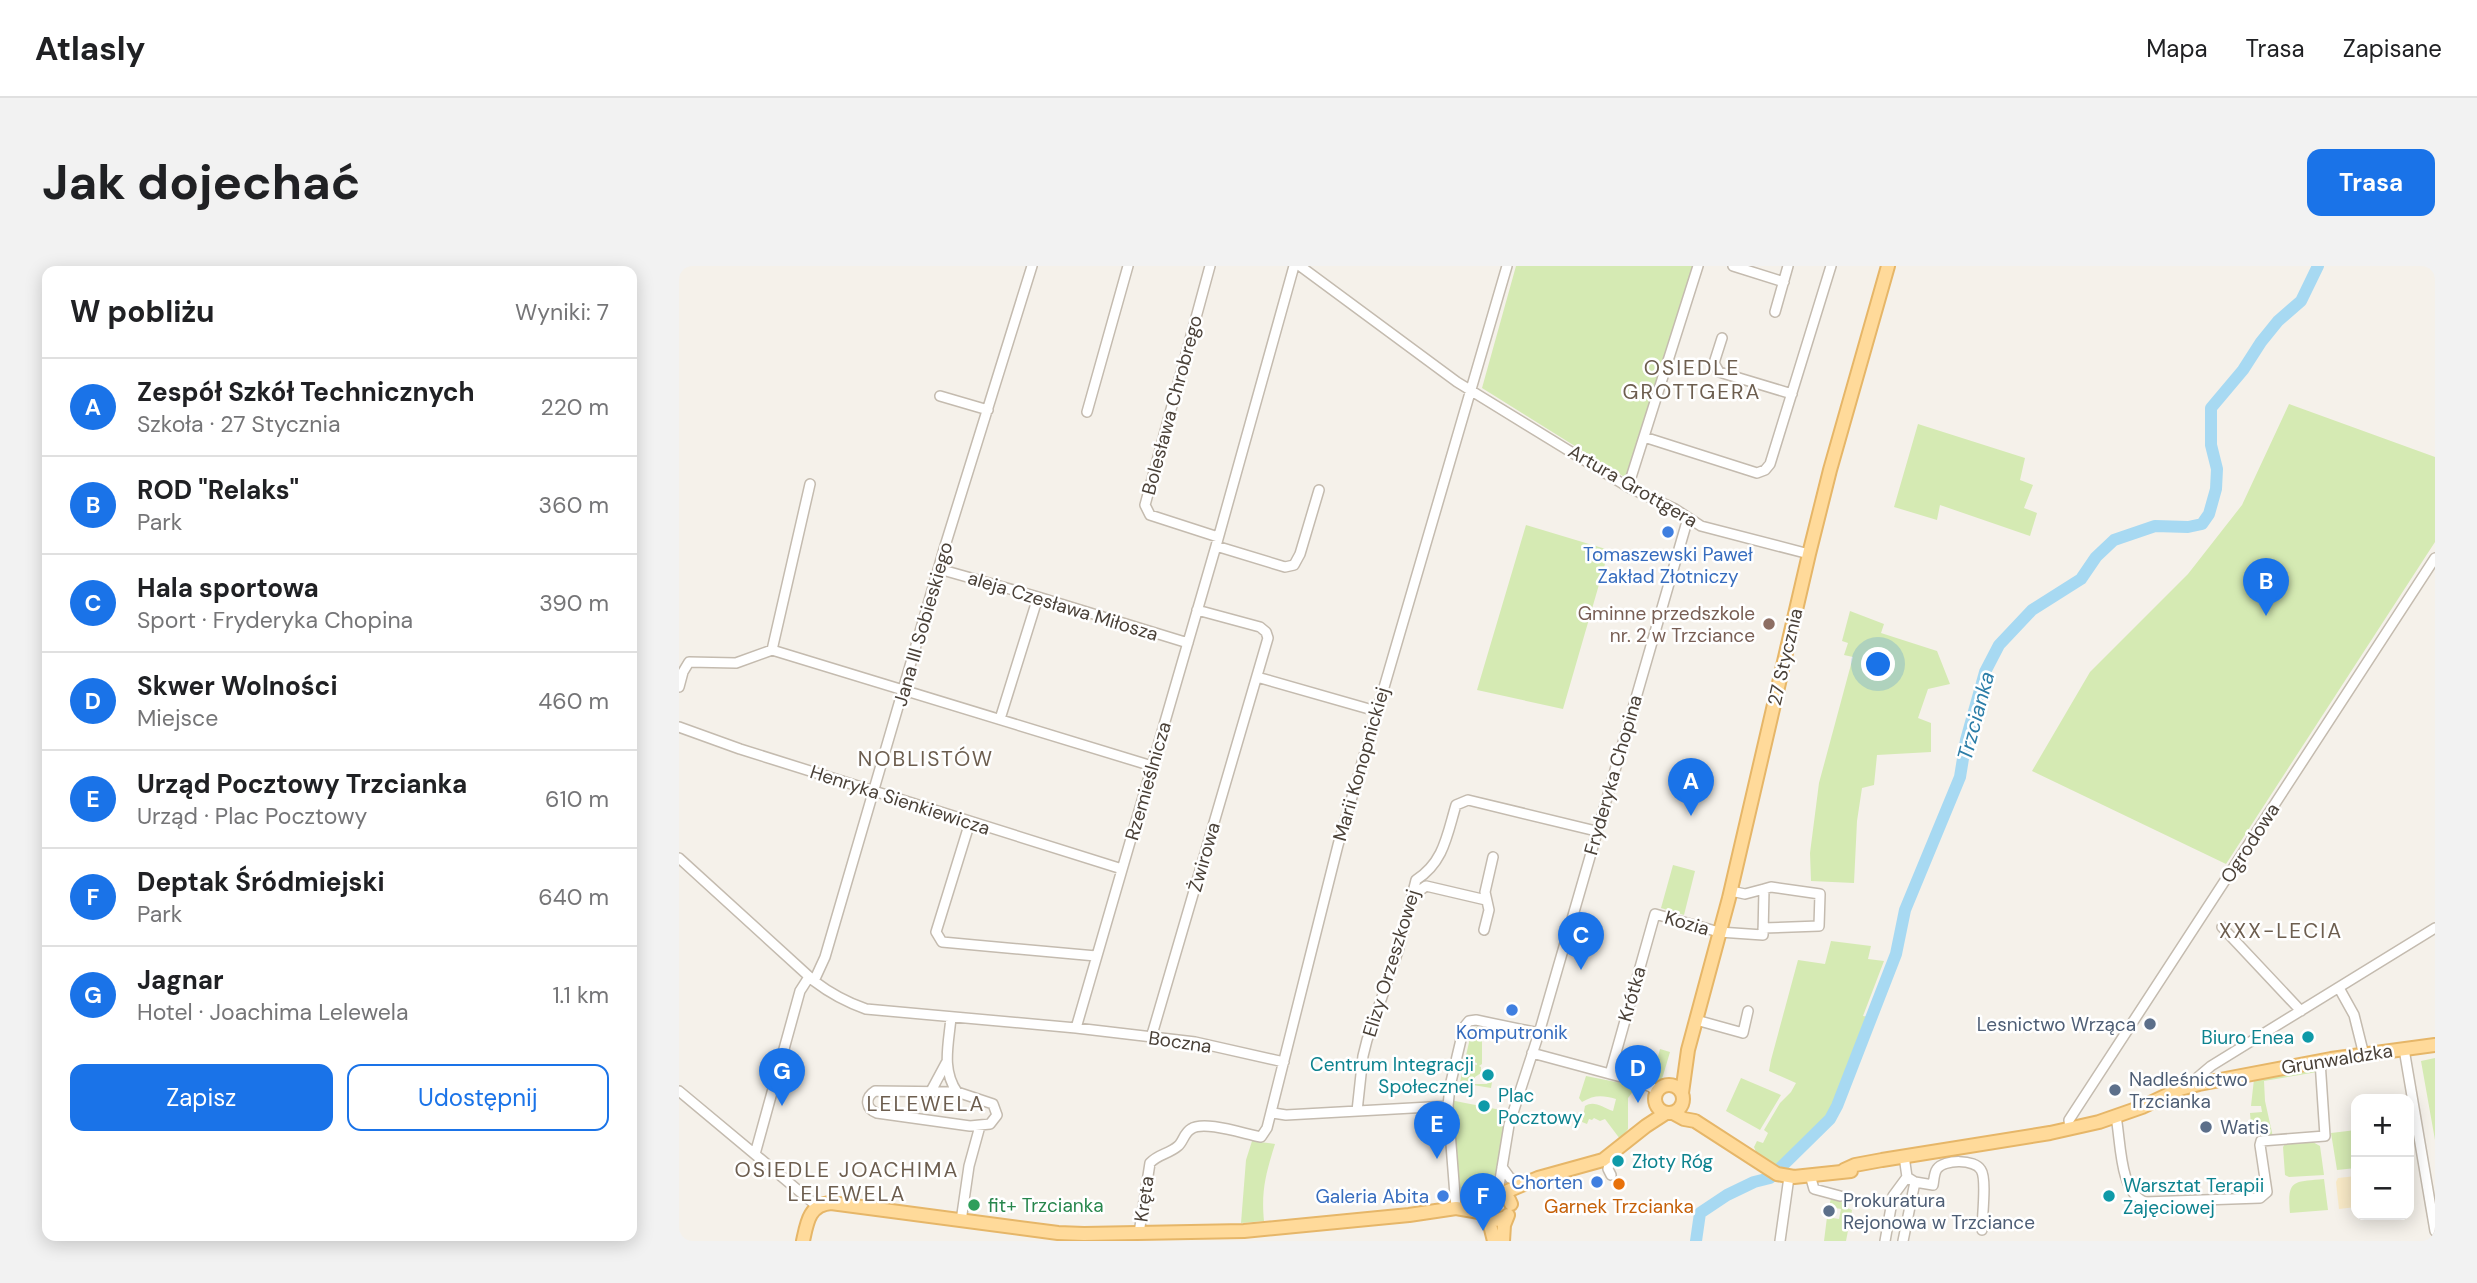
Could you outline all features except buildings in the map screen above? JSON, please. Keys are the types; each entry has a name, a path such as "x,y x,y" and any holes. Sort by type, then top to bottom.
{"main road":[{"name":"27 Stycznia","path":"1683,1097 1688,1050 1731,891 1809,554 1888,266"},
{"name":"Grunwaldzka","path":"1907,1168 1971,1144 2070,1129 2116,1117 2180,1089 2199,1084 2320,1061 2435,1045"},
{"name":"27 Stycznia","path":"1646,1126 1659,1093 1675,1074 1688,1050"},
{"path":"1695,1121 1677,1087 1659,1093 1659,1109 1695,1121 1767,1168 1785,1176"},
{"path":"1494,1241 1483,1204 1538,1178 1594,1164 1611,1155 1646,1126 1680,1109 1683,1097"},
{"name":"Grunwaldzka","path":"1785,1176 1844,1170 1907,1168 1997,1142"},
{"path":"803,1241 808,1219 817,1206 839,1203 1058,1233 1254,1236 1456,1208 1500,1196"},
{"path":"1500,1196 1510,1211 1506,1217 1503,1241"},
{"path":"1456,1208 1497,1220 1506,1217"}],"street":[{"name":"Jana III Sobieskiego","path":"754,1154 800,991 825,957 1031,266"},
{"path":"1087,412 1128,266"},
{"name":"Bolesława Chrobrego","path":"1210,266 1145,505 1150,515 1285,567 1294,565 1300,554 1319,489"},
{"name":"Rzemieślnicza","path":"1076,1028 1294,266"},
{"name":"Artura Grottgera","path":"1300,266 1457,382 1628,487 1675,509 1701,526 1809,554"},
{"name":"Marii Konopnickiej","path":"1259,1137 1267,1128 1273,1113 1320,911 1507,266"},
{"path":"1628,487 1698,266"},
{"path":"1733,266 1784,282"},
{"path":"1775,312 1788,266"},
{"path":"1644,437 1757,473 1765,470 1770,464 1832,266"},
{"path":"1723,338 1714,363 1719,372 1792,394"},
{"path":"940,396 988,410"},
{"path":"772,650 810,484"},
{"name":"Fryderyka Chopina","path":"1539,1033 1688,518"},
{"name":"Ogrodowa","path":"2070,1129 2069,1120 2435,558"},
{"name":"aleja Czesława Miłosza","path":"939,569 1188,643"},
{"path":"1000,719 1038,597"},
{"name":"Żwirowa","path":"1151,1038 1268,638 1260,627 1196,610"},
{"path":"679,687 689,662 736,663 772,650 1152,766"},
{"path":"1257,677 1376,711"},
{"name":"Henryka Sienkiewicza","path":"679,727 740,749 1122,869"},
{"name":"Elizy Orzeszkowej","path":"1357,1111 1365,1048 1398,951 1416,880 1430,871 1443,849 1456,805 1468,800 1596,831"},
{"path":"970,822 936,932 943,942 1096,956"},
{"path":"1484,930 1489,910 1485,892 1493,857"},
{"path":"679,858 811,979 831,994 866,1009 1076,1028"},
{"path":"1411,897 1426,886 1430,871"},
{"path":"1426,886 1486,900"},
{"path":"1731,891 1745,894 1770,887 1820,894 1819,926 1763,928 1764,889"},
{"name":"Kozia","path":"1655,914 1719,932 1763,935 1763,928"},
{"name":"Krótka","path":"1610,1074 1655,914"},
{"path":"2222,927 2301,1011"},
{"path":"2199,1084 2198,1077 2205,1069 2435,928"},
{"path":"2339,988 2354,1015 2364,1055"},
{"path":"1696,1020 1743,1033 1748,1011"},
{"path":"951,1017 946,1063 957,1092"},
{"path":"1456,1208 1448,1106 1462,1033 1469,1021 1476,1020 1539,1033 1509,1127 1500,1196"},
{"name":"Boczna","path":"1076,1028 1204,1044 1284,1062"},
{"path":"2404,1049 2435,1231"},
{"path":"1532,1053 1646,1085 1659,1093"},
{"path":"2116,1117 2124,1171 2138,1199 2145,1202 2260,1198 2267,1192 2259,1143 2261,1141 2325,1136 2320,1061"},
{"path":"930,1091 946,1063"},
{"path":"679,1091 817,1206"},
{"path":"875,1091 930,1091 957,1092 989,1102 995,1107 996,1119 990,1124 980,1126 877,1113 867,1104 869,1096 875,1091"},
{"path":"1273,1113 1286,1115 1448,1106"},
{"name":"Kręta","path":"1139,1233 1150,1163 1156,1156 1179,1146 1186,1133 1201,1125 1259,1137"},
{"path":"961,1221 969,1166 980,1126"},
{"path":"1594,1164 1609,1172 1611,1155"},
{"path":"1907,1168 1933,1185 1936,1170 1940,1166 1966,1161 1977,1165 1983,1174 1982,1230"},
{"path":"1502,1167 1510,1178 1528,1182"},
{"path":"1885,1241 1893,1196 1907,1168"},
{"path":"1903,1241 1907,1168"},
{"path":"1810,1175 1814,1189 1840,1196"},
{"path":"1780,1241 1785,1176"}],"green space":[{"path":"1516,266 1693,266 1626,478 1482,388"},
{"path":"2289,404 2435,457 2435,542 2226,864 2032,771 2090,672 2188,574 2242,505"},
{"path":"1918,424 2025,458 2020,480 2033,485 2024,508 2037,513 2030,536 1940,505 1937,520 1894,507"},
{"path":"1526,525 1609,550 1563,709 1477,690"},
{"path":"1850,611 1884,624 1881,633 1937,651 1950,684 1928,689 1918,718 1931,723 1931,752 1877,755 1874,785 1862,788 1857,821 1854,883 1811,881 1810,853 1819,783 1853,657 1844,655 1848,643 1842,641"},
{"path":"1673,865 1695,871 1684,915 1661,908"},
{"path":"1831,941 1871,946 1868,959 1884,961 1863,1016 1870,1017 1836,1106 1829,1119 1780,1167 1757,1154 1754,1147 1757,1141 1763,1143 1768,1133 1764,1130 1796,1083 1769,1071 1771,1060 1798,960 1825,964"},
{"path":"1482,1028 1482,1064 1479,1066 1481,1073 1475,1077 1473,1084 1487,1084 1493,1076 1491,1088 1473,1085 1468,1095 1462,1093 1459,1087 1464,1063 1477,1065 1465,1060 1472,1029"},
{"path":"1660,1049 1670,1052 1662,1079 1653,1081 1639,1076 1642,1066 1646,1067 1647,1063 1656,1064"},
{"path":"2435,1058 2435,1140 2421,1061"},
{"path":"2316,1068 2317,1072 2264,1081 2265,1101 2273,1137 2252,1135 2250,1113 2262,1112 2261,1106 2251,1106 2254,1079"},
{"path":"1586,1076 1626,1084 1634,1090 1628,1098 1628,1129 1620,1139 1605,1119 1589,1119 1587,1124 1582,1122 1585,1106 1595,1104 1613,1111 1616,1099 1598,1096 1582,1102 1579,1098"},
{"path":"1741,1078 1781,1095 1760,1130 1726,1111"},
{"path":"1450,1100 1511,1112 1502,1153 1491,1183 1483,1193 1473,1197 1460,1193 1456,1187"},
{"path":"2351,1131 2351,1169 2337,1170 2331,1133"},
{"path":"1252,1141 1275,1144 1265,1182 1264,1221 1241,1223 1246,1160"},
{"path":"2311,1141 2320,1146 2324,1175 2285,1175 2285,1144"},
{"path":"2324,1179 2328,1210 2290,1213 2290,1194 2294,1184"},
{"path":"1831,1198 1841,1200 1843,1206 1852,1210 1846,1241 1824,1241 1827,1217 1839,1219 1841,1209 1829,1207"}],"sand":[{"path":"2351,1177 2351,1208 2339,1209 2336,1182 2338,1178"}],"waterway":[{"name":"Trzcianka","path":"1696,1241 1700,1213 1727,1195 1754,1182 1770,1178 1830,1119 1837,1106 1896,954 1905,910 1960,777 1966,740 1985,672 1999,645 2032,610 2081,579 2096,557 2114,540 2155,526 2188,527 2202,524 2209,514 2216,489 2217,469 2211,445 2211,408 2243,370 2278,321 2301,301 2318,266"}],"place":[{"name":"Tomaszewski Paweł Zakład Złotniczy","path":"1668,532"},
{"name":"ROD \"Relaks\"","path":"2266,616"},
{"name":"Gminne przedszkole nr. 2 w Trzciance","path":"1769,624"},
{"name":"Zespół Szkół Technicznych","path":"1691,816"},
{"name":"Hala sportowa","path":"1581,970"},
{"name":"Komputronik","path":"1512,1010"},
{"name":"Lesnictwo Wrząca","path":"2150,1024"},
{"name":"Biuro Enea","path":"2308,1037"},
{"name":"Centrum Integracji Społecznej","path":"1488,1075"},
{"name":"Nadleśnictwo Trzcianka","path":"2115,1090"},
{"name":"Skwer Wolności","path":"1638,1103"},
{"name":"Jagnar","path":"782,1106"},
{"name":"Plac Pocztowy","path":"1484,1106"},
{"name":"Watis","path":"2206,1127"},
{"name":"Urząd Pocztowy Trzcianka","path":"1437,1159"},
{"name":"Złoty Róg","path":"1618,1161"},
{"name":"Chorten","path":"1597,1182"},
{"name":"Garnek Trzcianka","path":"1619,1184"},
{"name":"Galeria Abita","path":"1443,1196"},
{"name":"Warsztat Terapii Zajęciowej","path":"2109,1196"},
{"name":"fit+ Trzcianka","path":"974,1205"},
{"name":"Prokuratura Rejonowa w Trzciance","path":"1829,1211"},
{"name":"Deptak Śródmiejski","path":"1483,1231"}],"district":[{"name":"OSIEDLE GROTTGERA","path":"1692,380"},
{"name":"NOBLISTÓW","path":"926,759"},
{"name":"XXX-LECIA","path":"2281,931"},
{"name":"LELEWELA","path":"926,1104"},
{"name":"OSIEDLE JOACHIMA LELEWELA","path":"847,1182"}]}
